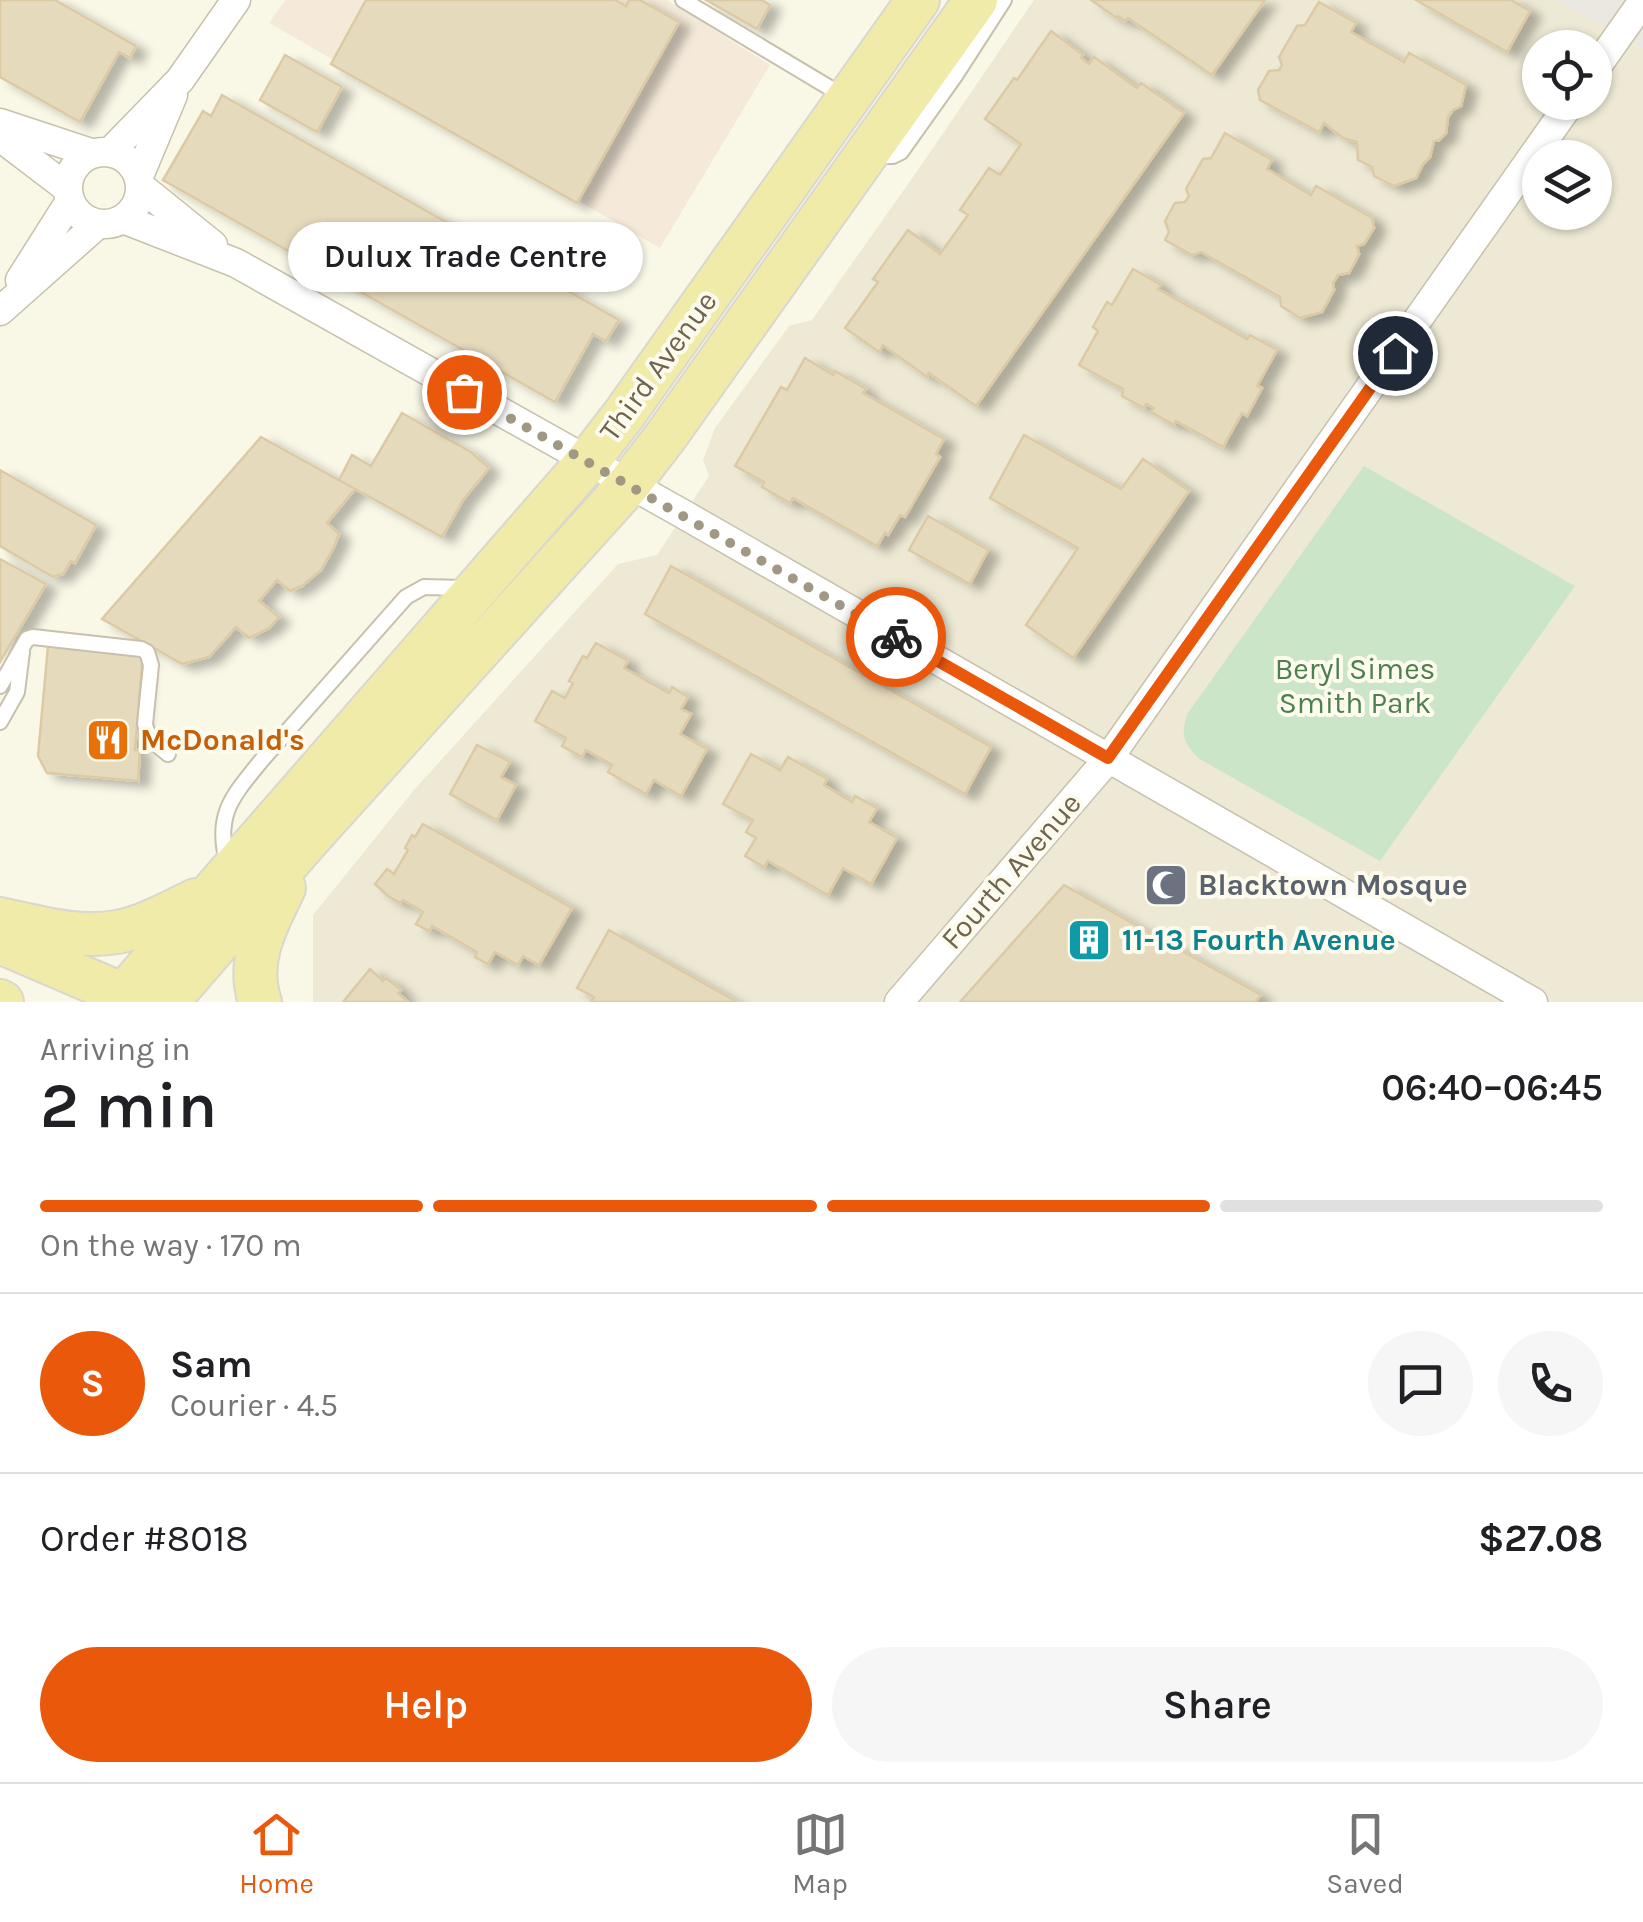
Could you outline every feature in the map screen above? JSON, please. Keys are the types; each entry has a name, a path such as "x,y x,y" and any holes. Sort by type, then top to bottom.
{"main road":[{"name":"Third Avenue","path":"127,999 221,882 588,462 918,0"},
{"name":"Third Avenue","path":"167,1002 628,484 976,0"},
{"name":"Third Avenue","path":"260,1002 254,975 257,950 306,842"},
{"name":"Third Avenue","path":"0,919 48,930 116,932 148,922 221,882"},
{"path":"0,942 127,999"}],"street":[{"path":"2,309 68,195 74,167 101,153 180,80 236,0"},
{"path":"1612,45 1643,1"},
{"path":"2,309 136,205 140,181 180,80"},
{"name":"Fourth Avenue","path":"899,1002 1108,758 1559,120"},
{"path":"0,122 128,160 140,181 236,263 1532,1002"},
{"path":"0,136 68,195 81,217 111,222 236,263"}],"lane":[{"path":"683,0 847,99"},
{"path":"866,156 894,156 900,152 1004,0"},
{"path":"0,686 27,639 33,636 148,652 152,665 145,724 152,741 168,754"},
{"path":"0,722 17,692 23,647"}],"shaded area":[{"path":"285,0 667,0 770,65 660,248 269,23"},
{"path":"1034,0 1557,0 1610,30 1522,30 1522,120 1612,120 1612,31 1643,49 1643,1002 313,1002 313,915 414,790 618,564 657,555 709,476 703,460 715,428 789,326 812,320"},
{"path":"1557,0 1643,0 1643,49"}],"green space":[{"name":"Beryl Simes Smith Park","path":"1364,466 1575,586 1380,861 1198,758 1184,732 1188,713"}],"building":[{"path":"0,0 55,0 136,46 130,58 119,52 80,122 0,77"},
{"path":"366,0 615,0 626,6 629,0 640,0 679,22 577,203 331,64"},
{"path":"706,0 762,0 770,5 757,29"},
{"path":"1091,0 1265,0 1212,75 1128,18 1117,18"},
{"path":"1416,0 1511,0 1530,11 1507,52"},
{"path":"1319,2 1356,23 1351,32 1404,62 1409,53 1466,85 1461,106 1448,117 1446,133 1434,141 1430,157 1416,178 1394,186 1374,176 1372,167 1358,160 1357,142 1343,138 1324,123 1319,132 1260,100 1258,90 1269,71 1279,70 1279,57 1297,26 1305,25"},
{"path":"1051,31 1089,64 1094,57 1137,88 1141,83 1184,113 976,406 883,345 879,352 845,328 908,230 940,254 968,215 960,210 989,168 1000,175 1021,144 985,119"},
{"path":"285,55 342,87 317,132 260,100"},
{"path":"222,95 619,320 606,341 593,334 555,402 163,180 203,111 211,116"},
{"path":"1225,133 1272,160 1267,169 1311,195 1316,186 1372,218 1374,228 1364,244 1357,246 1359,254 1349,273 1338,275 1333,283 1334,290 1322,312 1300,318 1281,306 1280,297 1201,252 1192,255 1165,240 1169,232 1165,221 1175,203 1185,202 1189,196 1186,189 1203,159 1211,158"},
{"path":"1133,269 1161,285 1158,289 1247,339 1250,335 1277,350 1257,386 1262,388 1247,416 1242,413 1223,447 1151,412 1154,408 1146,404 1144,408 1122,396 1123,389 1079,365 1098,331 1093,327 1107,302 1112,305"},
{"path":"805,358 866,389 863,393 944,439 936,454 940,457 905,517 900,515 877,546 793,498 790,503 735,466 781,387 787,390"},
{"path":"402,413 471,452 489,468 463,500 442,537 339,480 352,455 371,466"},
{"path":"1024,435 1121,489 1143,459 1189,491 1073,658 1026,625 1078,548 990,498"},
{"path":"261,437 355,489 327,523 339,534 321,570 290,591 277,580 259,601 279,617 269,628 249,638 236,627 209,657 182,664 102,619"},
{"path":"0,470 96,525 75,563 71,561 63,574 53,577 0,546"},
{"path":"928,516 988,550 970,584 909,550"},
{"path":"0,559 46,584 0,662"},
{"path":"671,566 991,747 965,794 645,614"},
{"path":"596,643 628,661 624,668 669,693 672,687 688,697 681,709 691,714 680,734 707,749 681,796 654,780 646,794 608,772 612,765 586,750 582,757 562,746 566,738 535,721 552,691 565,698 573,683 569,681 583,656 587,658"},
{"path":"48,646 143,654 135,750 140,750 138,781 47,773 38,756"},
{"path":"477,745 510,762 501,777 516,785 497,820 450,794"},
{"path":"751,754 780,770 788,757 827,779 824,785 852,802 855,796 877,808 869,822 897,838 871,884 843,868 828,895 768,861 764,867 745,856 756,838 746,832 753,820 723,804"},
{"path":"423,824 572,908 539,965 523,956 518,965 495,952 488,964 475,957 477,952 432,926 429,931 416,924 423,912 388,896 375,884 387,869 394,874 412,835 415,837"},
{"name":"11-13 Fourth Avenue","path":"1064,885 1261,995 1255,1002 960,1002"},
{"path":"609,930 737,1002 591,1002 594,997 577,988"},
{"path":"370,969 401,990 398,993 408,1002 343,1002"}],"way so far":[{"path":"464,392 896,637"}],"place":[{"name":"Dulux Trade Centre","path":"464,392"},
{"name":"McDonald's","path":"108,740"},
{"name":"Blacktown Mosque","path":"1166,885"},
{"name":"11-13 Fourth Avenue","path":"1089,940"}],"route":[{"path":"896,637 1108,758 1395,353"}]}
